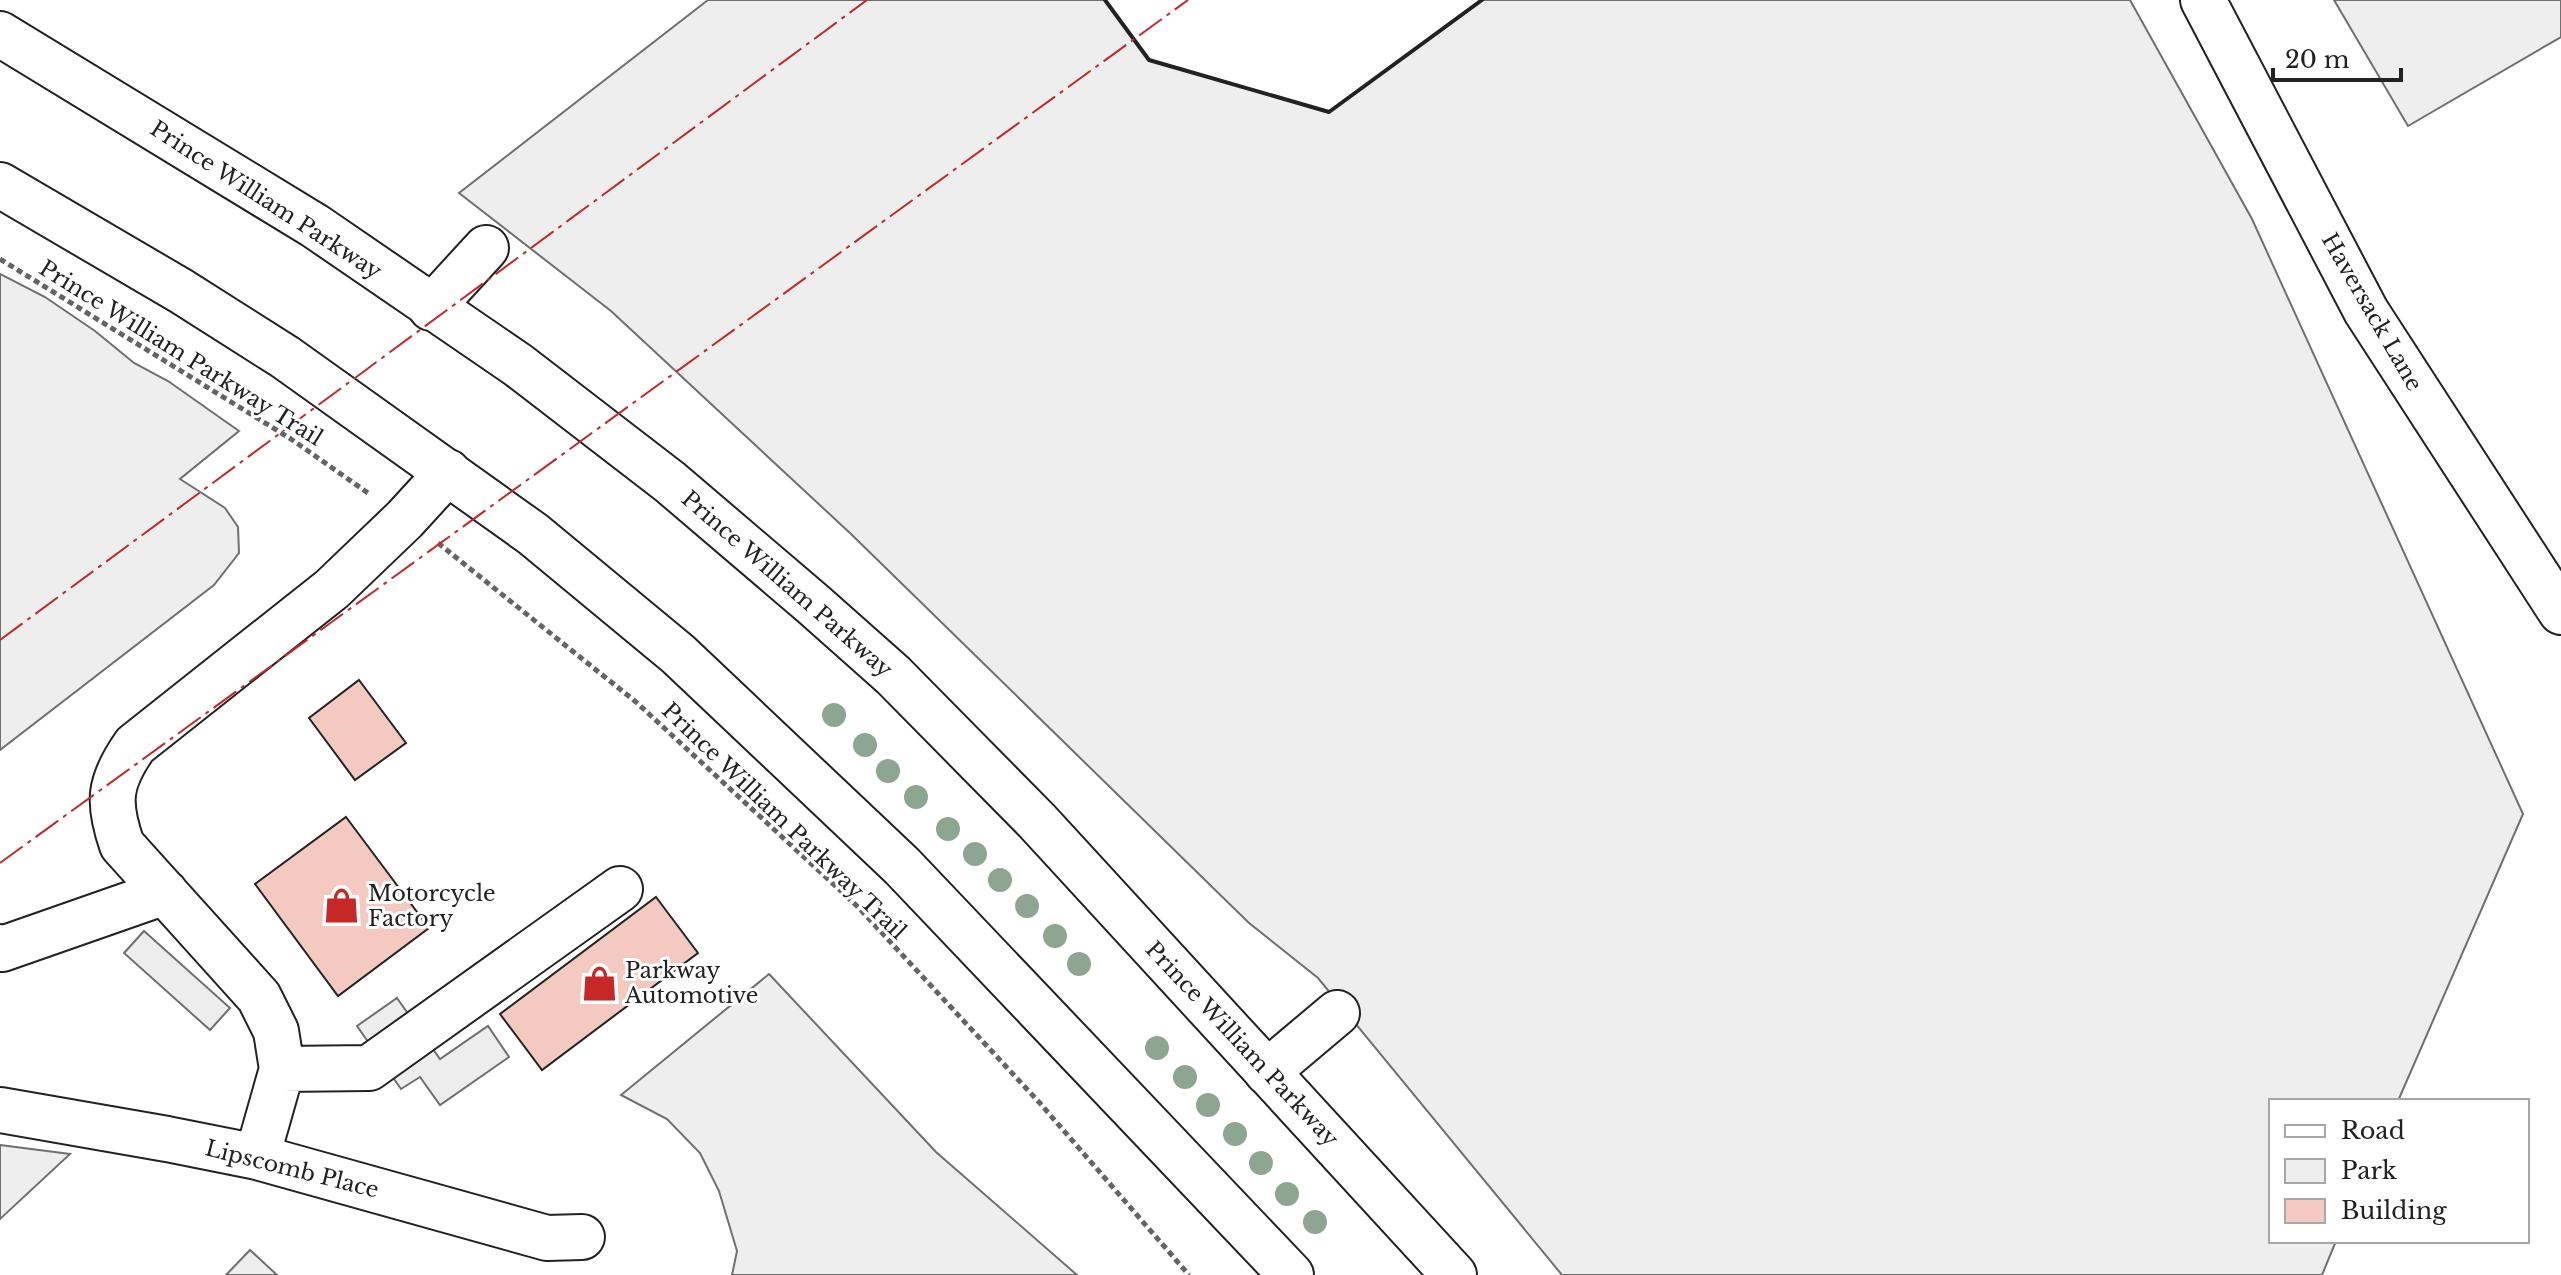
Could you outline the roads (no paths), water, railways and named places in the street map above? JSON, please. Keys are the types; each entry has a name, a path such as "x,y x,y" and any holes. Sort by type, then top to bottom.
{"main road":[{"name":"Haversack Lane","path":"2203,0 2366,311 2561,612"},
{"name":"Prince William Parkway","path":"0,34 315,226 518,365 670,482 893,675 1037,821 1454,1275"},
{"path":"0,185 181,291 285,357 533,534 666,644 778,746 902,866 1291,1275"},
{"path":"431,308 486,248"},
{"path":"257,1157 282,1069 276,1031 259,997 122,845 113,818 112,790 119,768 135,745 332,589 405,519 448,472"},
{"path":"282,1069 369,1068 620,889"},
{"path":"1,949 165,892"},
{"path":"1267,1072 1337,1013"},
{"name":"Lipscomb Place","path":"0,1110 257,1157 547,1238 582,1237"}],"place":[{"name":"Motorcycle Factory","path":"342,906"},
{"name":"Parkway Automotive","path":"599,983"}]}
